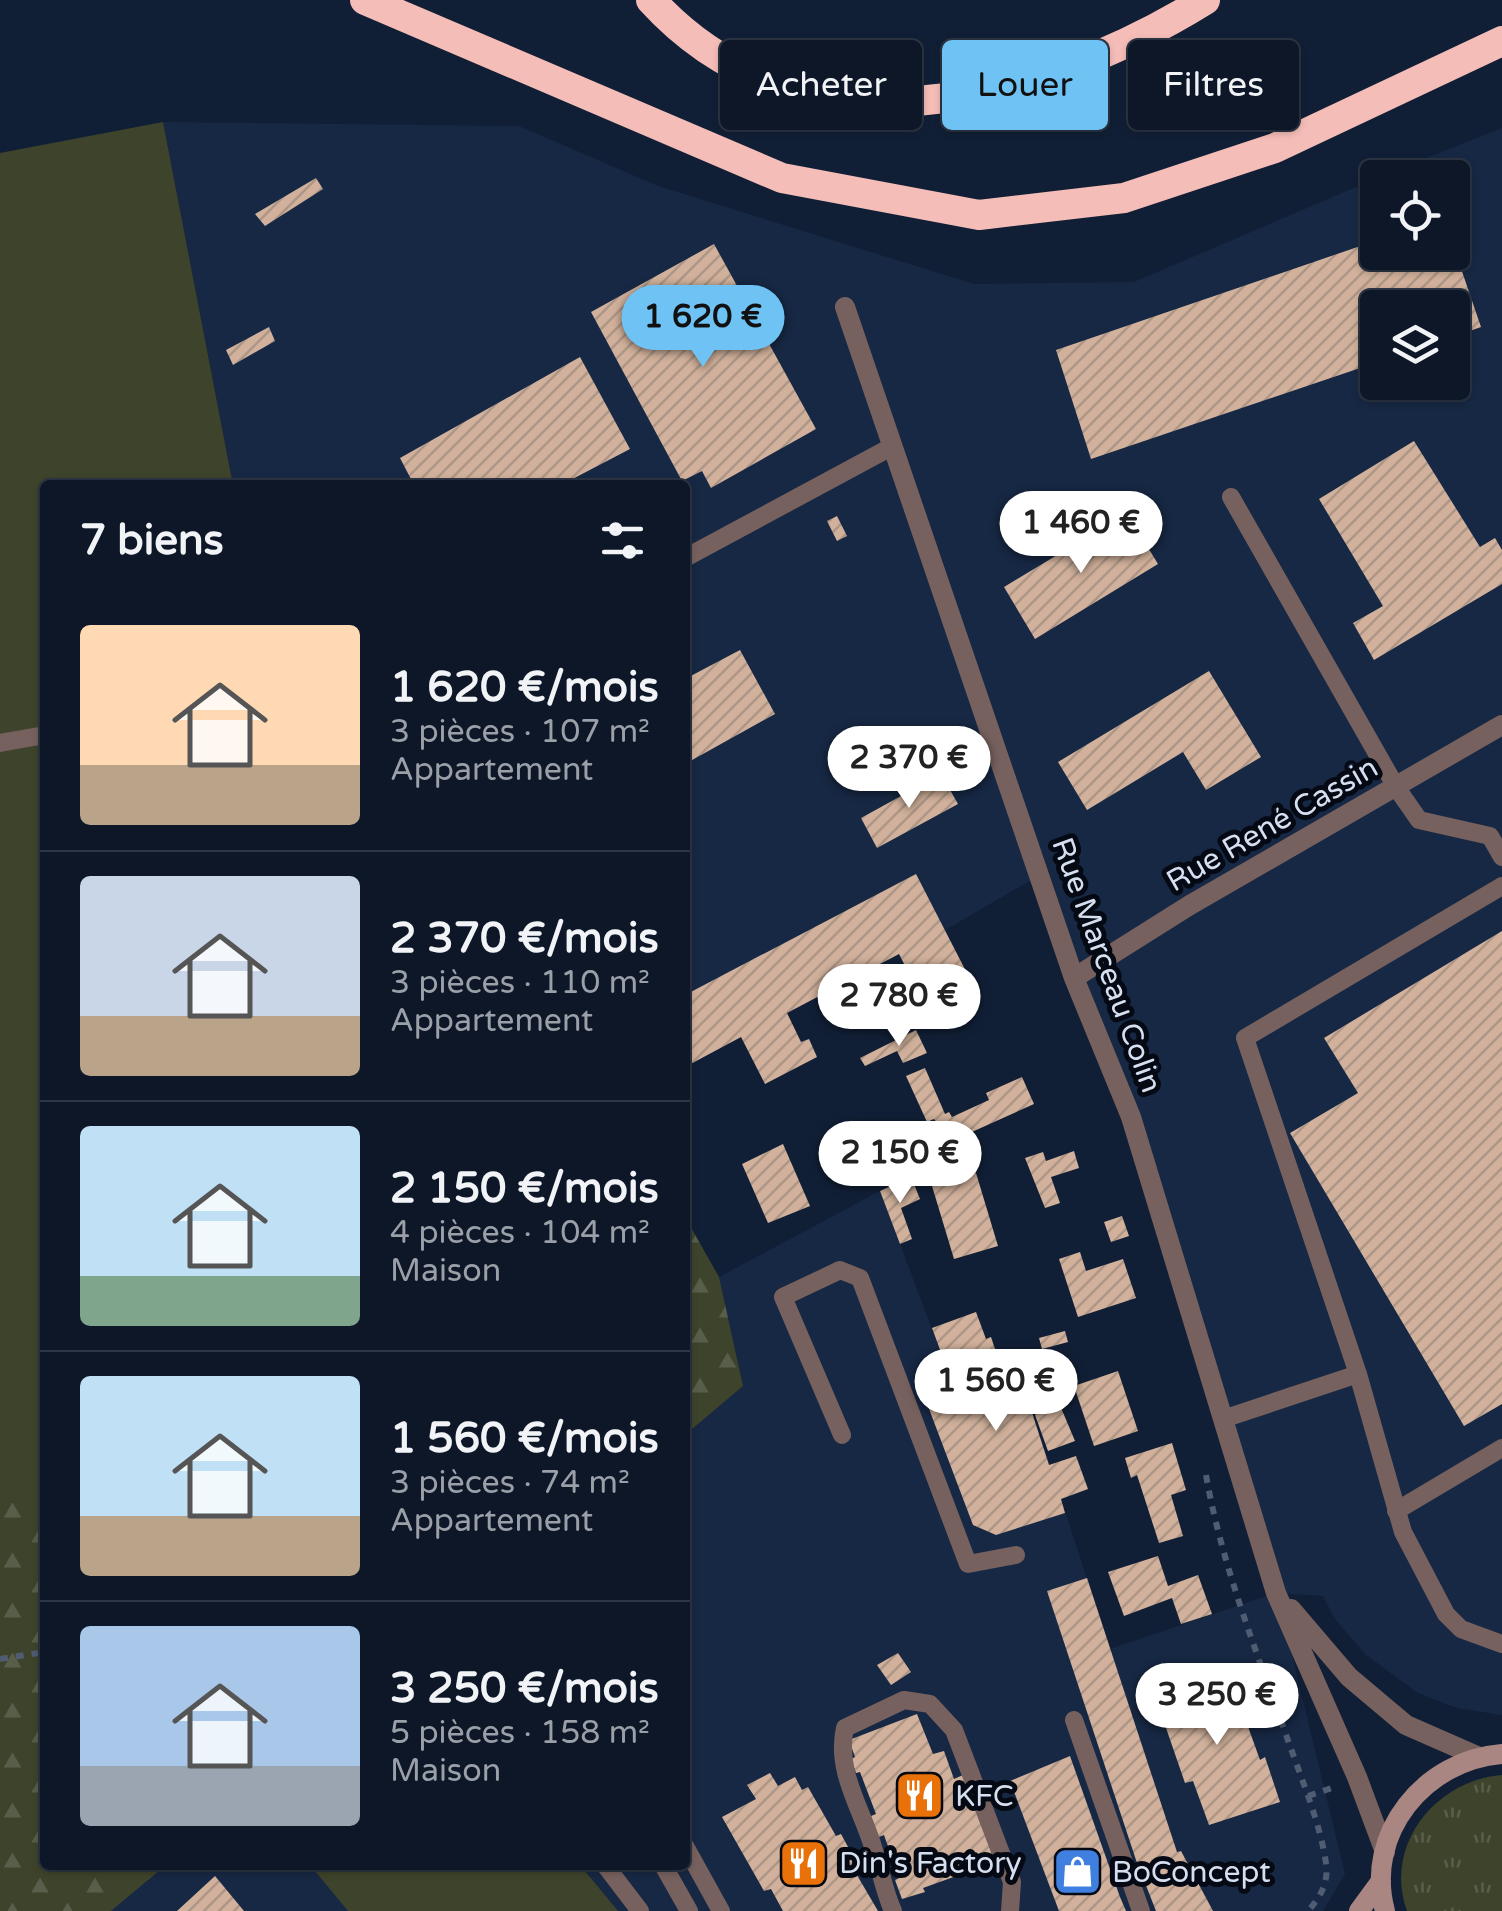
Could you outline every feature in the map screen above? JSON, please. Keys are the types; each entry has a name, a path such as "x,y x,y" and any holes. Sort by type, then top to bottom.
{"highway":[{"path":"365,0 782,178 979,214 1124,198 1256,154 1502,42"},
{"path":"651,0 673,24 709,50 746,70 790,86 857,100 938,102 1035,81 1120,46 1206,0"}],"main road":[{"path":"1384,1911 1384,1852 1398,1819 1418,1791 1436,1776 1479,1757 1502,1754"},
{"path":"1359,1911 1381,1881"}],"street":[{"name":"Rue Marceau Colin","path":"845,307 1074,978 1132,1117 1276,1593 1357,1777 1384,1852"},
{"name":"Rue René Cassin","path":"1074,978 1190,905 1502,725"},
{"name":"Rue Marceau Colin","path":"1276,1593 1349,1677 1406,1725 1479,1757"}],"lane":[{"path":"690,555 893,446"},
{"path":"1231,498 1418,820 1490,836 1502,857"},
{"path":"0,743 40,736"},
{"path":"1502,886 1245,1038 1358,1374 1396,1511 1446,1614 1461,1629 1502,1644"},
{"path":"842,1435 783,1297 840,1270 860,1278 968,1564 1016,1555"},
{"path":"1226,1418 1358,1374"},
{"path":"1396,1511 1502,1448"},
{"path":"893,1911 842,1764 840,1746 845,1728 914,1699 930,1704 954,1730 1012,1882 1010,1911"},
{"path":"1074,1720 1142,1911"},
{"path":"690,1855 721,1911"},
{"path":"609,1870 640,1911"},
{"path":"667,1870 688,1911"}],"path":[{"path":"0,1660 40,1653"},
{"path":"1308,1796 1341,1785"}],"shaded area":[{"path":"163,122 519,126 658,186 974,284 1134,282 1360,185 1360,270 1470,270 1470,160 1422,160 1502,128 1502,1715 1457,1708 1418,1693 1366,1655 1335,1619 1323,1596 1277,1593 1345,1874 1323,1911 111,1911 160,1870 690,1870 690,1431 743,1386 719,1277 880,1191 953,1385 1016,1362 1110,1649 1276,1593 1226,1418 1040,875 945,930 690,1064 690,480 232,480"}],"green space":[{"path":"163,122 232,480 40,480 40,1493 0,1500 0,153"},
{"path":"690,1226 719,1277 743,1386 690,1431"},
{"path":"40,1356 40,1870 160,1870 111,1911 0,1911 0,1364"},
{"path":"1502,1775 1502,1911 1407,1911 1401,1886 1402,1863 1421,1820 1456,1789"},
{"path":"314,1870 584,1870 618,1911 348,1911"}],"building":[{"path":"316,178 323,189 265,226 255,214"},
{"path":"714,244 816,429 711,488 702,471 681,480 591,312"},
{"path":"1360,246 1360,270 1462,270 1468,290 1360,290 1360,368 1091,459 1056,350"},
{"path":"1470,295 1481,327 1470,331"},
{"path":"269,327 275,341 233,365 226,350"},
{"path":"580,357 630,449 571,480 411,480 400,458"},
{"path":"1414,441 1480,547 1495,538 1502,550 1502,584 1374,660 1353,623 1383,606 1319,499"},
{"path":"1127,513 1158,564 1035,639 1004,587"},
{"path":"837,516 847,536 837,541 827,521"},
{"path":"740,650 775,714 690,761 690,676"},
{"path":"1209,671 1261,757 1206,790 1183,752 1087,810 1058,762"},
{"path":"941,774 958,804 877,848 861,818"},
{"path":"916,874 971,981 925,1005 899,954 787,1013 801,1042 809,1039 817,1057 765,1084 741,1037 690,1064 690,992"},
{"path":"1502,931 1502,1404 1464,1426 1290,1133 1358,1093 1324,1038"},
{"path":"916,1030 927,1053 903,1063 897,1051 865,1066 860,1058"},
{"path":"925,1068 945,1114 949,1112 952,1117 989,1100 986,1093 1022,1077 1034,1104 934,1149 925,1129 937,1123 934,1119 927,1122 906,1076"},
{"path":"783,1144 810,1206 768,1223 742,1164"},
{"path":"1074,1151 1079,1168 1051,1177 1060,1203 1045,1208 1025,1158 1043,1152 1046,1161"},
{"path":"976,1173 998,1246 954,1259 932,1186"},
{"path":"911,1177 920,1199 901,1208 912,1239 900,1244 880,1191"},
{"path":"1122,1216 1129,1236 1111,1242 1104,1222"},
{"path":"1080,1252 1086,1271 1123,1259 1136,1298 1078,1317 1059,1259"},
{"path":"976,1312 986,1339 991,1337 1001,1367 1016,1362 1018,1371 1046,1362 1052,1379 1024,1388 1049,1465 1076,1456 1088,1489 1061,1499 1065,1513 996,1535 973,1525 923,1393 953,1385 932,1328"},
{"path":"1065,1331 1068,1342 1042,1349 1039,1338"},
{"path":"1118,1371 1138,1431 1094,1446 1074,1386"},
{"path":"1059,1403 1075,1441 1048,1451 1035,1415"},
{"path":"1172,1443 1186,1490 1171,1495 1183,1536 1159,1543 1137,1475 1131,1478 1125,1458"},
{"path":"1158,1556 1168,1586 1198,1575 1212,1614 1181,1624 1172,1598 1124,1616 1108,1572"},
{"path":"1087,1578 1177,1852 1181,1851 1213,1911 1156,1911 1136,1860 1047,1591"},
{"path":"898,1653 911,1672 891,1685 877,1665"},
{"path":"1228,1671 1260,1760 1265,1757 1280,1802 1209,1825 1193,1781 1185,1783 1155,1696"},
{"name":"KFC","path":"917,1714 933,1754 944,1751 954,1779 963,1775 995,1862 902,1899 884,1835 879,1837 871,1816 876,1814 851,1759 855,1757 849,1740"},
{"path":"1070,1756 1126,1911 1059,1911 1010,1781"},
{"path":"770,1773 778,1786 795,1777 802,1790 808,1787 836,1836 841,1834 859,1867 854,1870 878,1911 783,1911 771,1889 764,1891 722,1817 756,1799 747,1785"},
{"path":"215,1876 244,1911 177,1911"}],"place":[{"name":"KFC","path":"920,1796"},
{"name":"Din's Factory","path":"804,1863"},
{"name":"BoConcept","path":"1077,1872"}]}
